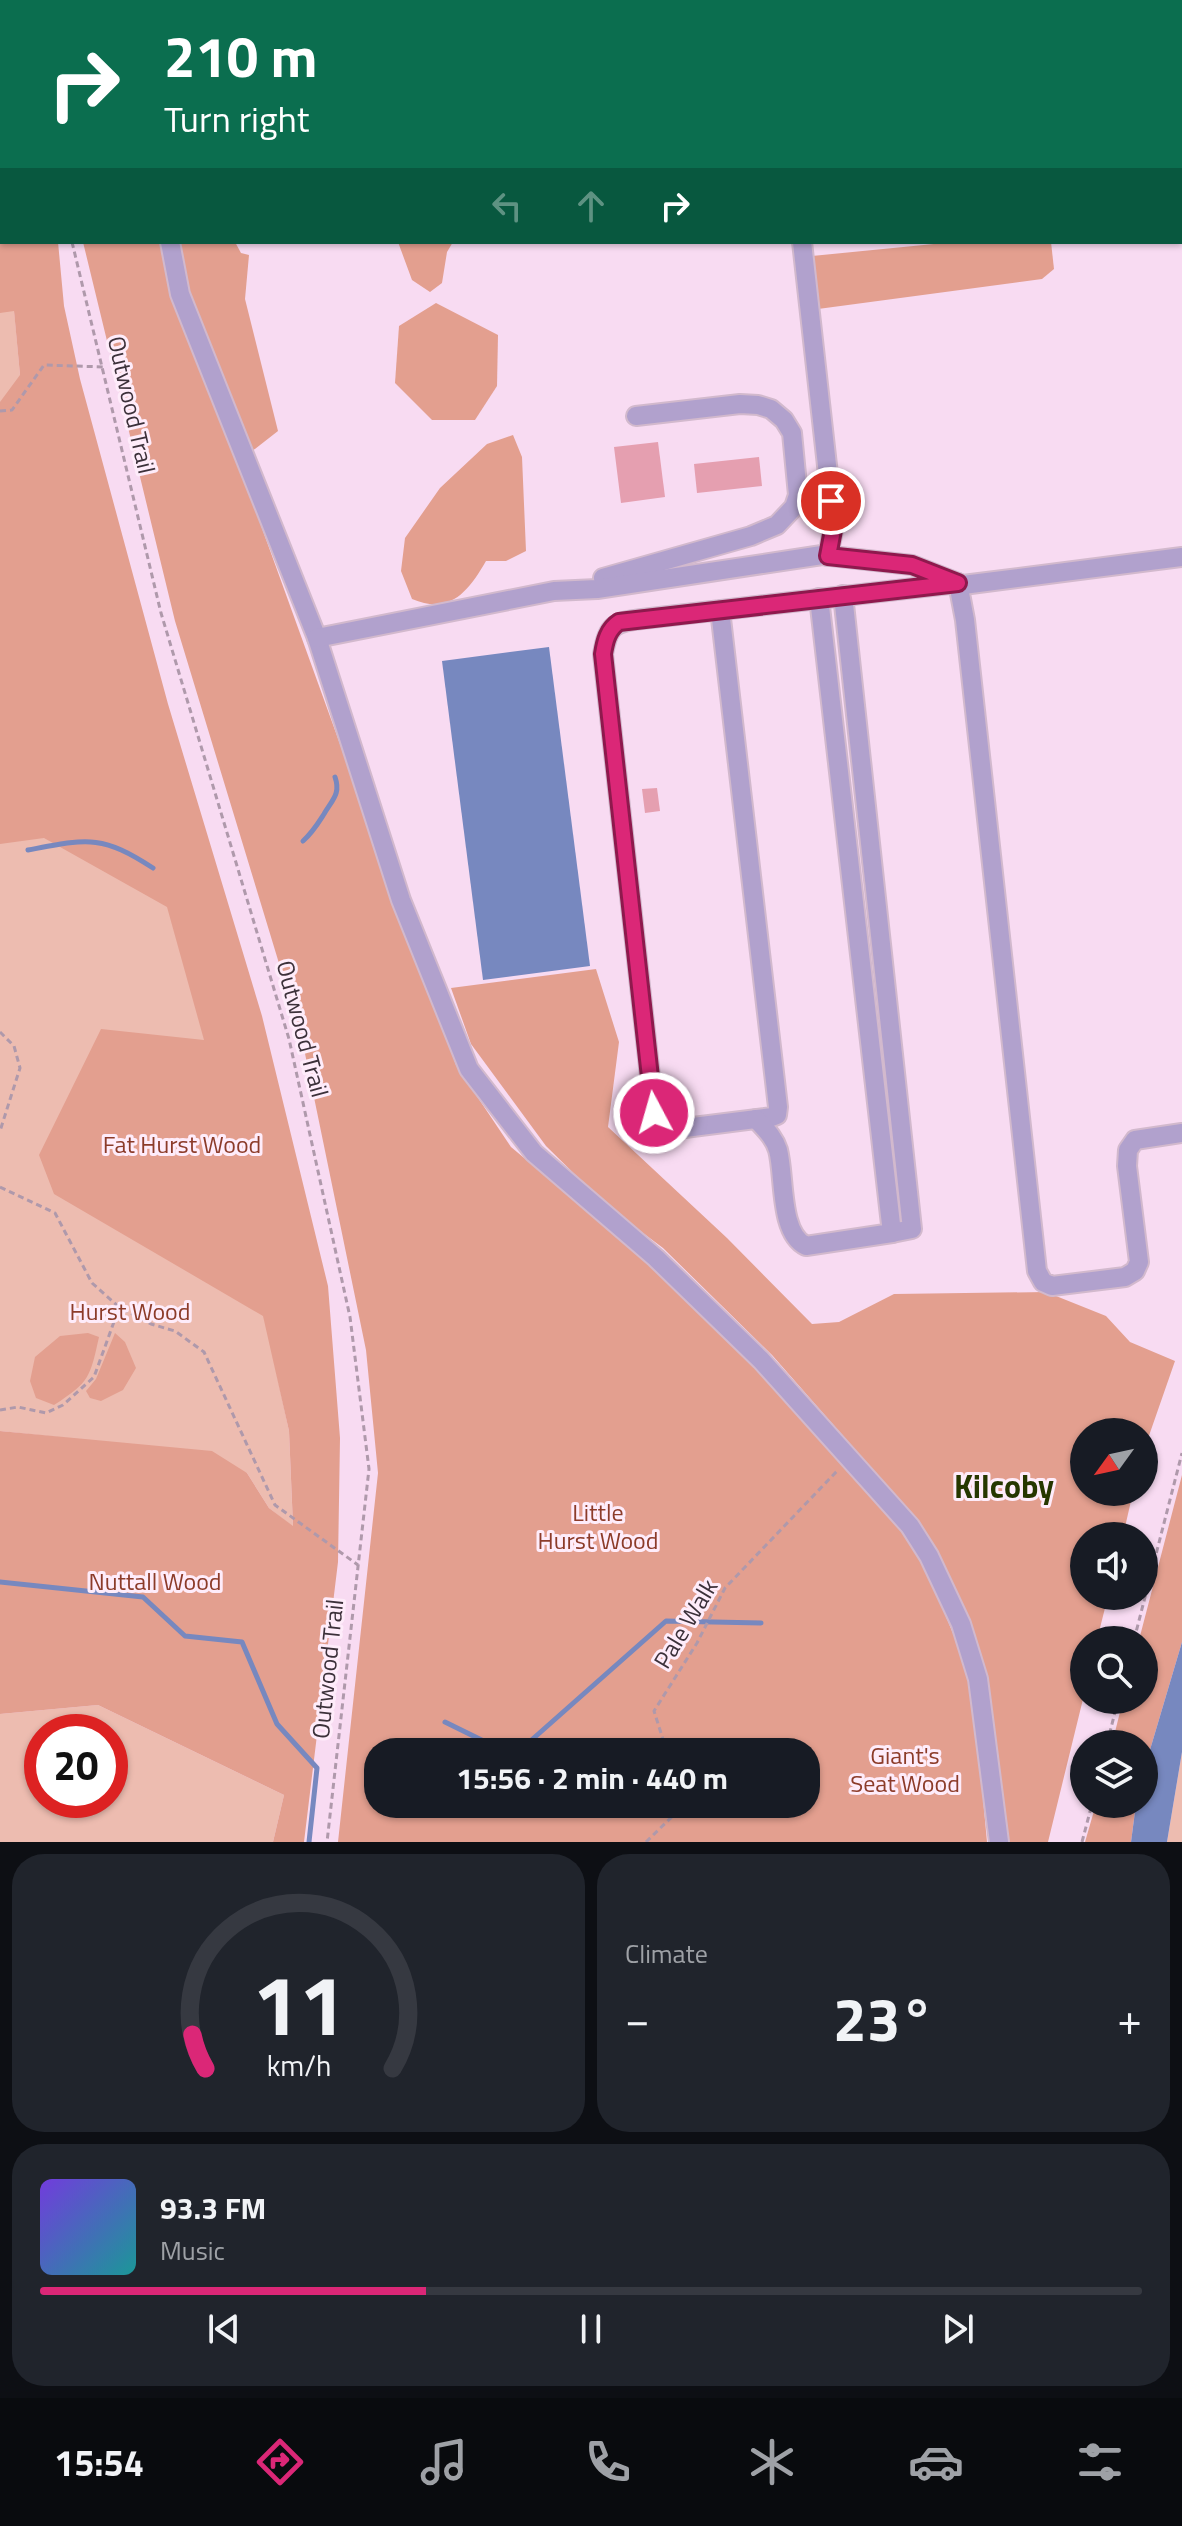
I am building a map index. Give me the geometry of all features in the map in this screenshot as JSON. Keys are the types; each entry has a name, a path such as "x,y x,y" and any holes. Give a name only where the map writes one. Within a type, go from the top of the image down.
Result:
{"lane":[{"path":"170,244 180,294 317,638 401,900 469,1069 534,1153 666,1268 761,1360 910,1526 929,1556 961,1624 978,1679 999,1842"},
{"path":"802,244 831,501 833,530 828,556"},
{"path":"317,638 554,591 751,536 777,525 794,507 798,495 792,433 784,420 771,409 740,404 636,416"},
{"path":"554,591 597,589 828,556 912,565 963,585 1174,558 1182,573"},
{"path":"720,610 778,1107 777,1115 669,1130 659,1127 655,1121 603,654 612,626 619,622 843,595 958,583"},
{"path":"958,583 965,620 1037,1271 1043,1282 1052,1286 1125,1277 1135,1271 1139,1262 1127,1166 1128,1150 1135,1140 1182,1133"},
{"path":"756,1119 772,1137 778,1152 789,1223 798,1242 806,1246 912,1229 843,595"},
{"path":"819,598 892,1233"}],"path":[{"name":"Outwood Trail","path":"73,244 161,613 289,1039 350,1317 369,1469 327,1842"},
{"path":"0,411 12,410 44,365 104,367"},
{"path":"0,1032 14,1046 20,1068 0,1131"},
{"path":"0,1187 55,1213 92,1283 119,1307 151,1324 175,1331 204,1352 275,1505 358,1565"},
{"path":"0,1410 18,1407 46,1413 63,1405 94,1377 119,1307"},
{"path":"1138,1626 1182,1453"},
{"name":"Pale Walk","path":"663,1738 654,1711 697,1643 725,1588 849,1459"},
{"path":"646,1842 671,1818"},
{"path":"1082,1842 1088,1818"}],"green space":[{"path":"0,244 58,244 64,306 80,379 168,704 262,1016 328,1286 340,1438 338,1562 304,1842 273,1842 284,1795 128,1720 128,1714 117,1714 98,1705 0,1714 0,1431 212,1451 247,1473 269,1508 293,1526 289,1431 263,1316 54,1194 39,1155 101,1029 204,1040 167,907 44,838 0,844 0,402 20,375 14,311 0,313"},
{"name":"Hurst Wood","path":"1,244 14,310 20,375 205,1041 289,1431 293,1527 269,1508 247,1473 67,1438 0,1431"},
{"name":"Little Hurst Wood","path":"83,244 165,244 237,459 456,1065 511,1147 633,1249 727,1336 904,1529 922,1559 972,1679 987,1842 338,1842 378,1473 366,1350 302,1039 175,621"},
{"path":"180,244 236,244 241,253 249,255 245,299 278,431 251,452 188,287"},
{"path":"399,244 452,244 447,252 442,283 430,292 412,280"},
{"path":"934,244 1051,244 1054,269 1042,279 818,309 812,256"},
{"path":"436,303 498,335 497,386 475,420 432,420 395,383 399,326"},
{"path":"513,435 522,457 526,551 506,561 486,561 465,591 447,602 425,603 412,599 401,571 405,538 440,488 487,444"},
{"path":"596,969 619,1042 608,1127 727,1238 812,1324 839,1322 894,1294 1046,1292 1106,1316 1130,1342 1175,1361 1155,1418 1070,1418 1070,1506 1130,1506 1126,1522 1070,1522 1070,1610 1104,1610 1100,1626 1070,1626 1070,1714 1079,1714 1075,1730 1070,1730 1070,1752 1048,1842 1007,1842 986,1679 916,1519 772,1355 663,1248 607,1206 546,1146 471,1044 451,988"},
{"path":"88,1333 99,1337 90,1370 82,1384 54,1405 36,1398 30,1381 35,1357 60,1336"},
{"path":"115,1333 125,1342 136,1368 123,1390 101,1401 90,1398 86,1391 96,1379"},
{"path":"1182,1475 1182,1642 1156,1730 1116,1730 1120,1714 1158,1714 1158,1626 1143,1626 1147,1610 1158,1610 1158,1567"},
{"path":"98,1705 117,1714 24,1714 24,1818 128,1818 128,1720 284,1795 273,1842 0,1842 0,1714"},
{"path":"1182,1752 1182,1842 1167,1842"},
{"path":"1092,1818 1134,1818 1131,1842 1085,1842"}],"water":[{"path":"549,647 590,966 483,980 442,661"},
{"path":"1182,1642 1182,1752 1167,1842 1131,1842 1134,1818 1158,1818 1156,1730"}],"building":[{"path":"658,442 665,497 621,503 614,447"},
{"path":"759,457 762,486 697,493 694,464"},
{"path":"657,788 660,811 645,813 642,789"}],"waterway":[{"path":"303,841 335,797 335,777"},
{"path":"28,850 65,843 93,842 120,849 153,868"},
{"path":"0,1582 143,1597 185,1636 242,1642 277,1724 317,1768 309,1842"},
{"path":"534,1738 666,1621 761,1623"},
{"path":"445,1722 478,1738"}],"district":[{"name":"Kilcoby","path":"1004,1487"}],"route":[{"path":"654,1113 603,654 605,643 612,626 619,622 958,583 912,565 828,556 833,530 831,501"}],"park label":[{"name":"Fat Hurst Wood","path":"182,1145"},
{"name":"Nuttall Wood","path":"155,1582"},
{"name":"Giant's Seat Wood","path":"905,1770"}]}
